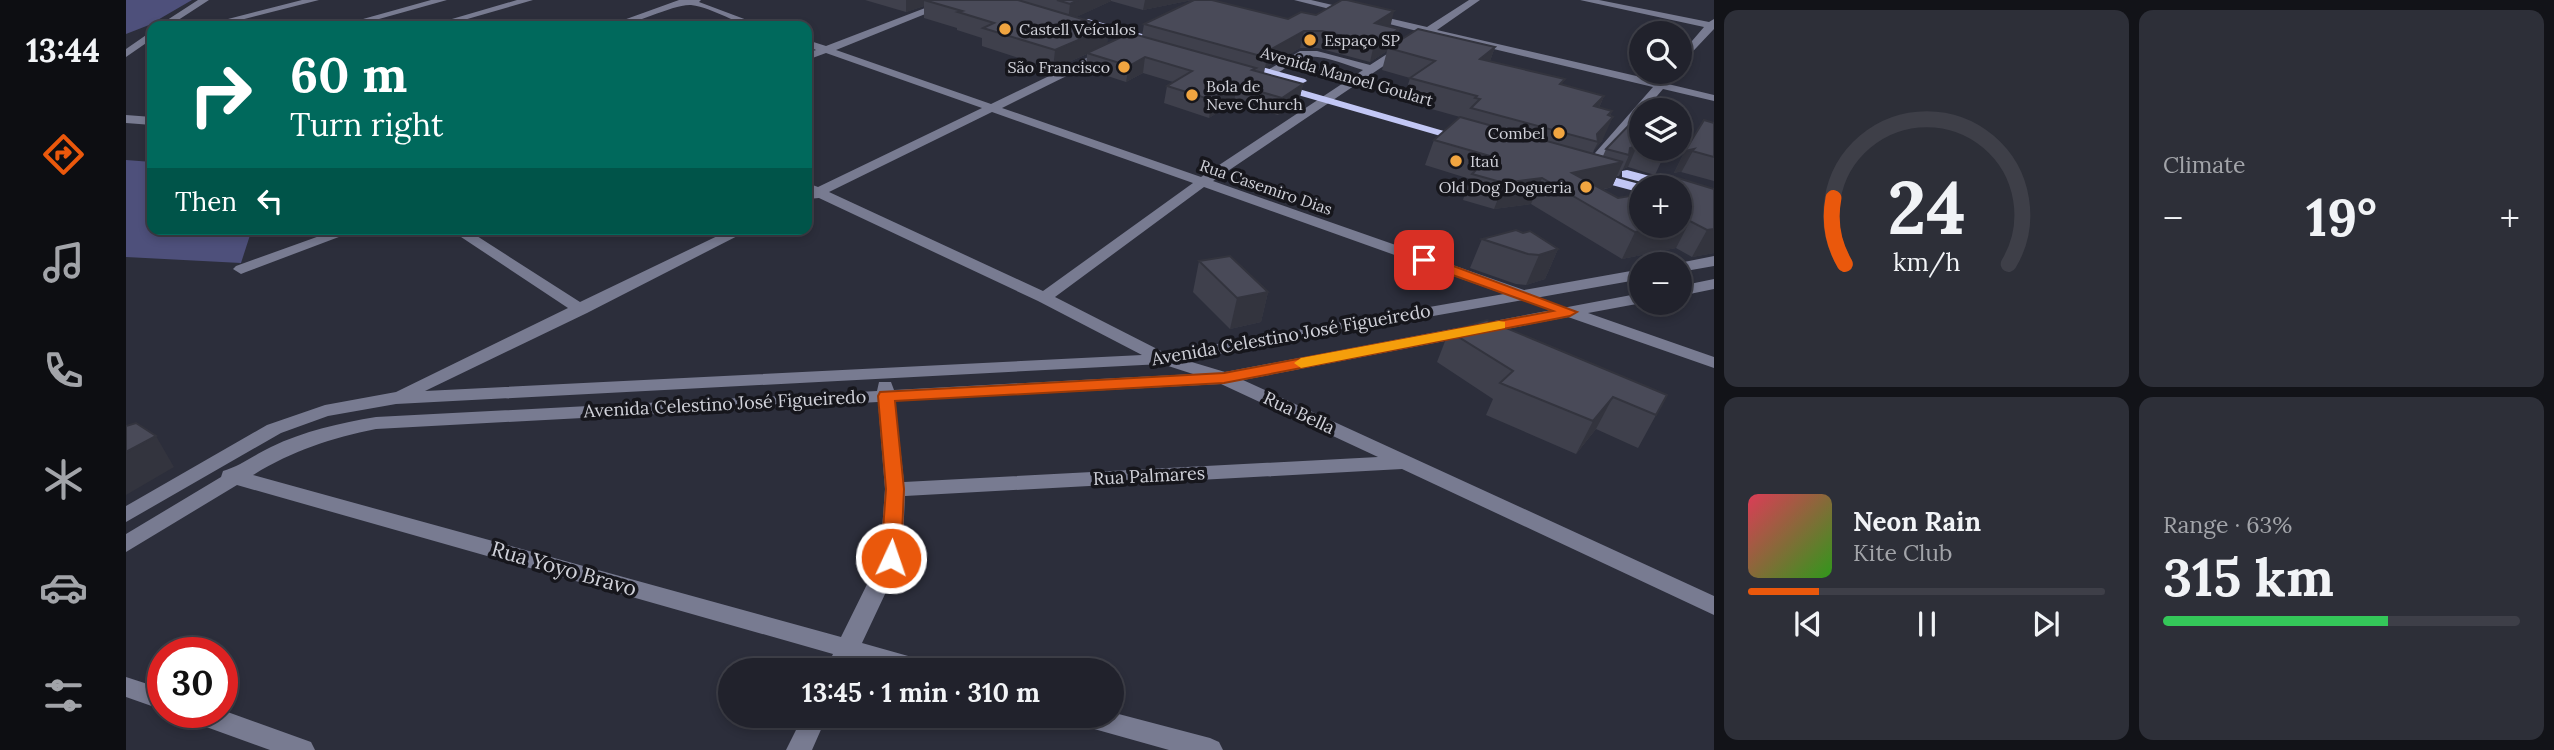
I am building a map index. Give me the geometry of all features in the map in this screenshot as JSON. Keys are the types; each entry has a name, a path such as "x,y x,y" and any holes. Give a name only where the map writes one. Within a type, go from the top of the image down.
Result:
{"main road":[{"path":"1150,50 1075,24 1163,43"},
{"name":"Avenida Manoel Goulart","path":"1236,69 1270,73 1478,137 1326,100 1236,69"},
{"path":"1586,166 1629,176"},
{"path":"1586,166 1629,184"}],"street":[{"path":"171,21 204,0"},
{"path":"227,21 314,0"},
{"path":"393,0 435,21"},
{"path":"362,21 442,0"},
{"path":"456,21 528,0"},
{"path":"812,55 955,0"},
{"path":"1299,0 1714,98"},
{"path":"1044,298 1200,184 1475,0"},
{"path":"1585,0 1713,25"},
{"path":"628,21 690,1 744,21"},
{"path":"1692,49 1713,25"},
{"path":"812,193 1156,28"},
{"path":"126,54 147,41"},
{"name":"Rua Casemiro Dias","path":"812,45 989,110 1714,363"},
{"path":"1270,73 1300,54 1317,54 1372,69"},
{"path":"1586,166 1660,85"},
{"path":"126,119 147,121"},
{"name":"Rua Bella","path":"812,193 1044,298 1163,359 1224,378 1714,606"},
{"path":"241,269 336,235"},
{"path":"465,235 581,310"},
{"path":"396,398 732,235"},
{"path":"1692,265 1714,261"},
{"name":"Avenida Celestino José Figueiredo","path":"126,515 274,429 325,411 396,398 1163,359 1629,276"},
{"path":"1692,289 1714,284"},
{"name":"Avenida Celestino José Figueiredo","path":"126,544 278,451 333,431 376,423 1224,378 1629,301"},
{"path":"843,658 891,558 895,489 884,374"},
{"name":"Rua Palmares","path":"895,489 1404,462"},
{"name":"Rua Yoyo Bravo","path":"204,468 880,658"},
{"path":"126,687 147,694"},
{"path":"1124,726 1210,750"},
{"path":"238,727 303,750"},
{"path":"799,750 809,728"}],"shaded area":[{"path":"126,0 192,0 156,21 147,21 147,26 126,34"},
{"path":"126,160 147,162 147,235 250,235 241,263 126,257"}],"building":[{"path":"924,0 1018,0 1109,27 1055,50 983,28 994,23"},
{"path":"1057,0 1078,0 1070,4"},
{"path":"1194,0 1212,0 1288,19 1301,12 1316,15 1342,0 1347,0 1394,11 1375,23 1399,29 1374,44 1322,31 1304,31 1268,51 1268,58 1144,24"},
{"path":"1418,29 1495,47 1480,59 1565,79 1560,84 1604,96 1594,106 1612,111 1608,115 1613,117 1597,134 1598,142 1471,108 1480,99 1475,98 1477,96 1410,78 1435,61 1388,48"},
{"path":"1130,33 1303,84 1282,98 1237,85 1212,100 1167,86 1192,71 1145,57 1129,66 1087,53"},
{"path":"1460,117 1623,162 1572,173 1618,198 1629,196 1629,229 1542,178 1504,183 1472,174 1490,156 1434,140"},
{"path":"1704,120 1714,123 1714,157 1692,151 1692,140"},
{"path":"1629,125 1629,155 1606,149"},
{"path":"1692,182 1714,189 1714,229 1707,230 1692,222"},
{"path":"1516,230 1523,233 1530,231 1558,249 1539,255 1528,254 1482,239"},
{"path":"1230,256 1268,292 1237,298 1199,261"},
{"path":"1487,320 1667,395 1656,415 1613,397 1593,421 1500,383 1513,371 1449,331"},
{"path":"136,423 156,436 126,452 126,426"}],"slow traffic":[{"path":"1301,363 1499,325"}],"place":[{"name":"Castell Veículos","path":"1005,29"},
{"name":"Espaço SP","path":"1310,40"},
{"name":"São Francisco","path":"1124,67"},
{"name":"Bola de Neve Church","path":"1192,95"},
{"name":"Combel","path":"1559,133"},
{"name":"Itaú","path":"1456,161"},
{"name":"Old Dog Dogueria","path":"1586,187"}],"route":[{"path":"891,558 895,489 886,396 1224,378 1570,312 1424,260"}]}
